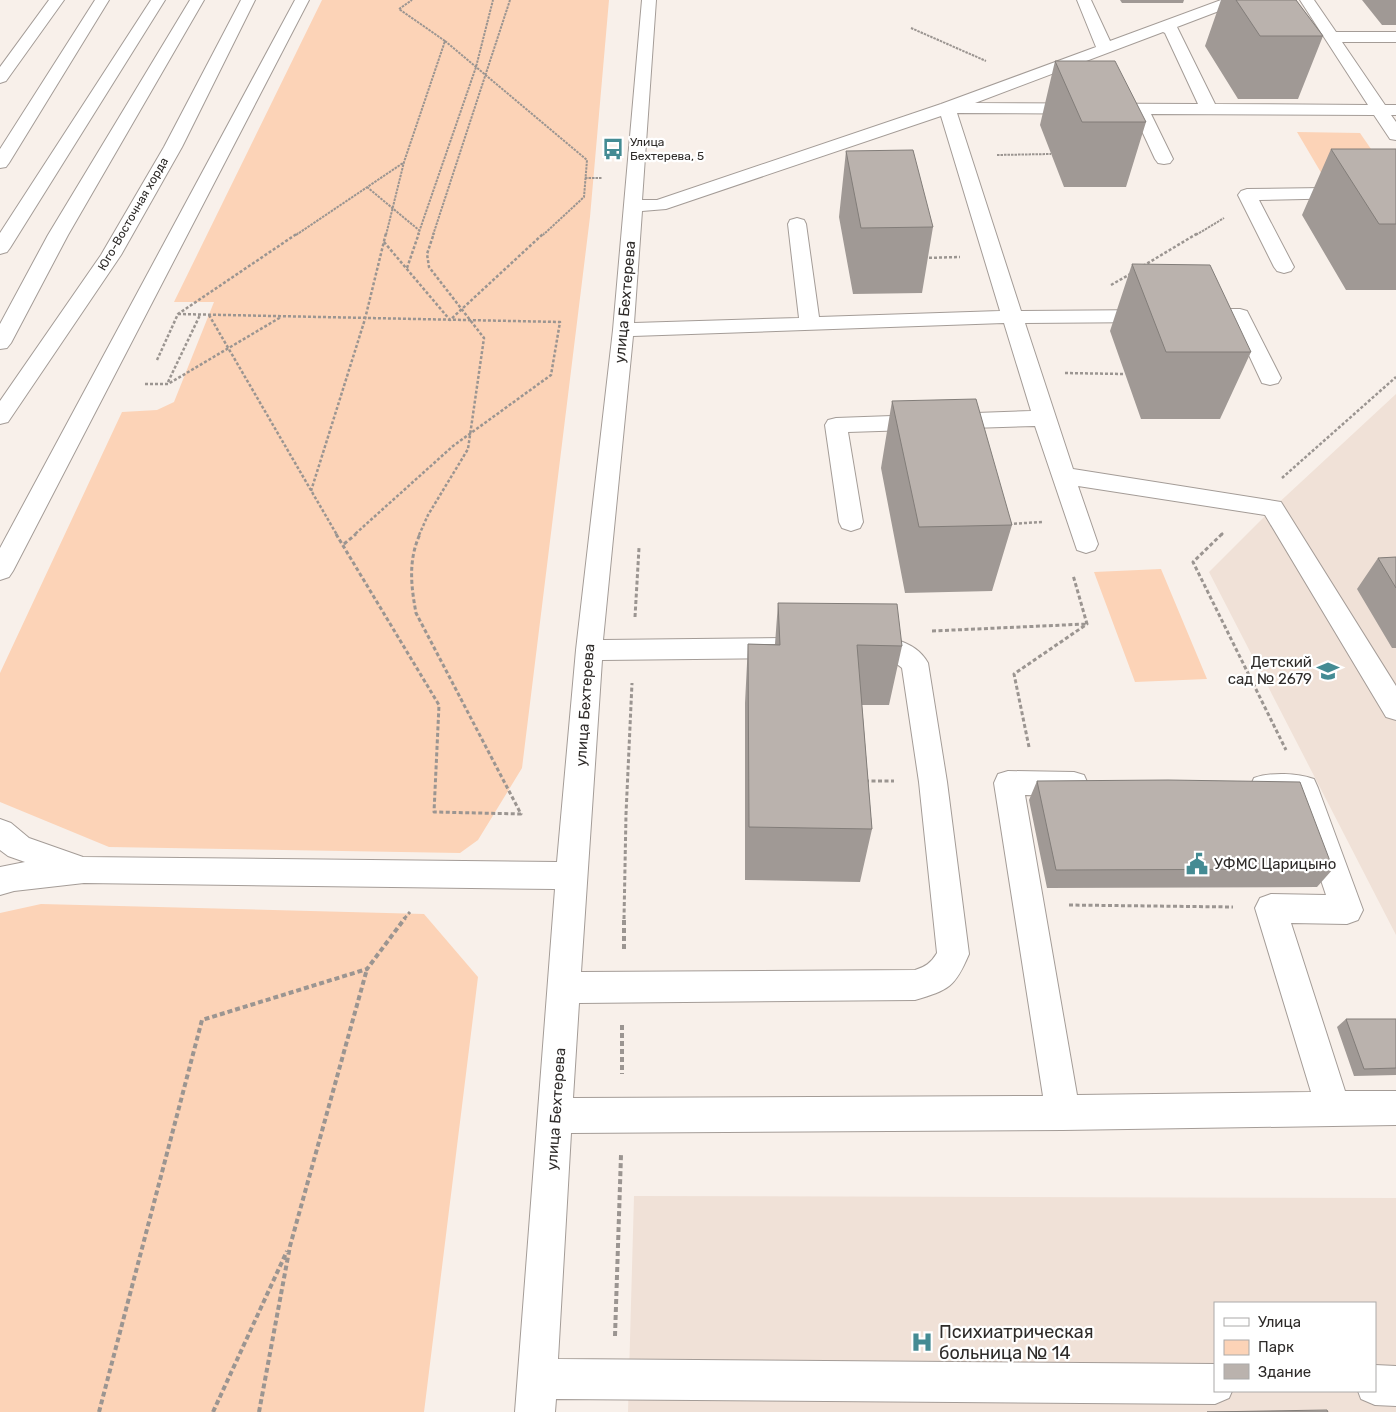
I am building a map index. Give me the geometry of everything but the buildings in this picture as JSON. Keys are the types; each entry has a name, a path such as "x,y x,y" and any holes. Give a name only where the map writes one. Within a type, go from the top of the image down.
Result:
{"street":[{"path":"0,78 57,0"},
{"path":"0,163 102,0"},
{"path":"0,248 158,0"},
{"path":"0,343 58,235 197,0"},
{"name":"Юго-Восточная хорда","path":"0,417 111,255 173,146 248,0"},
{"path":"0,571 302,0"},
{"name":"улица Бехтерева","path":"536,1395 571,876 589,650 623,330 649,0"},
{"path":"1084,0 1105,48"},
{"path":"634,206 659,205 947,108 1028,79 1105,48 1164,28 1210,4 1235,0"},
{"path":"1307,0 1332,37 1388,110 1396,135"},
{"path":"1164,28 1171,30 1209,109"},
{"path":"1332,37 1396,37"},
{"path":"947,108 1388,110"},
{"path":"947,108 995,256 1044,418 1086,544"},
{"path":"1140,109 1164,158"},
{"path":"1284,267 1247,195 1396,192"},
{"path":"797,224 810,324"},
{"path":"623,330 1012,317 1240,315 1270,378"},
{"path":"851,522 836,425 1044,418"},
{"path":"1064,476 1273,508 1396,709"},
{"path":"564,988 915,985 936,979 947,969 953,954 933,782 914,663 902,651 885,647 589,650"},
{"path":"1063,1113 1008,783 1096,784"},
{"path":"1235,786 1304,788 1347,910 1271,908 1333,1109"},
{"path":"0,832 19,847 84,870"},
{"path":"0,881 14,877 84,870 571,876"},
{"path":"555,1116 1063,1113 1396,1108"},
{"path":"536,1395 613,1380 1214,1384"},
{"path":"1376,1386 1396,1386"}],"path":[{"path":"412,0 399,9 445,41 586,160 584,197 450,320"},
{"path":"407,269 476,67 494,0"},
{"path":"209,315 311,492 344,544 439,705 434,812 522,814 416,613 410,578 415,544 428,516 468,449 484,338 429,267 427,254 510,0"},
{"path":"911,28 1028,79"},
{"path":"311,492 364,319 404,162 445,41"},
{"path":"962,156 1051,154"},
{"path":"156,360 178,314 404,162"},
{"path":"367,187 420,231"},
{"path":"1141,267 1251,203"},
{"path":"384,242 450,320"},
{"path":"922,258 995,256"},
{"path":"1057,316 1133,272"},
{"path":"178,314 560,322 551,375 471,432 344,544"},
{"path":"168,384 200,315"},
{"path":"145,384 168,384 281,317"},
{"path":"1030,373 1125,374"},
{"path":"1003,524 1079,522"},
{"path":"613,1380 622,1115 622,988 626,814 639,543"},
{"path":"1072,569 1087,624"},
{"path":"931,631 1087,624"},
{"path":"1037,783 1014,674 1087,624"},
{"path":"259,1412 290,1246 367,969 416,904"},
{"path":"1028,904 1271,908"},
{"path":"99,1412 202,1020 367,969"},
{"path":"213,1412 290,1246"}],"shaded area":[{"name":"Детский сад № 2679","path":"1396,394 1396,935 1209,572 1273,508"},
{"name":"Психиатрическая больница № 14","path":"634,1196 1396,1198 1396,1412 628,1412"}],"green space":[{"path":"322,0 609,0 590,217 522,768 478,840 460,853 109,847 0,802 0,673 122,412 157,410 174,402 214,302 174,302"},
{"path":"1297,132 1360,133 1393,181 1326,181"},
{"path":"1161,569 1207,679 1135,682 1094,572"},
{"path":"41,904 424,914 478,977 424,1412 0,1412 0,913"}],"place":[{"name":"Улица Бехтерева, 5","path":"613,149"},
{"name":"Детский сад № 2679","path":"1328,671"},
{"name":"УФМС Царицыно","path":"1197,864"},
{"name":"Психиатрическая больница № 14","path":"922,1342"}]}
